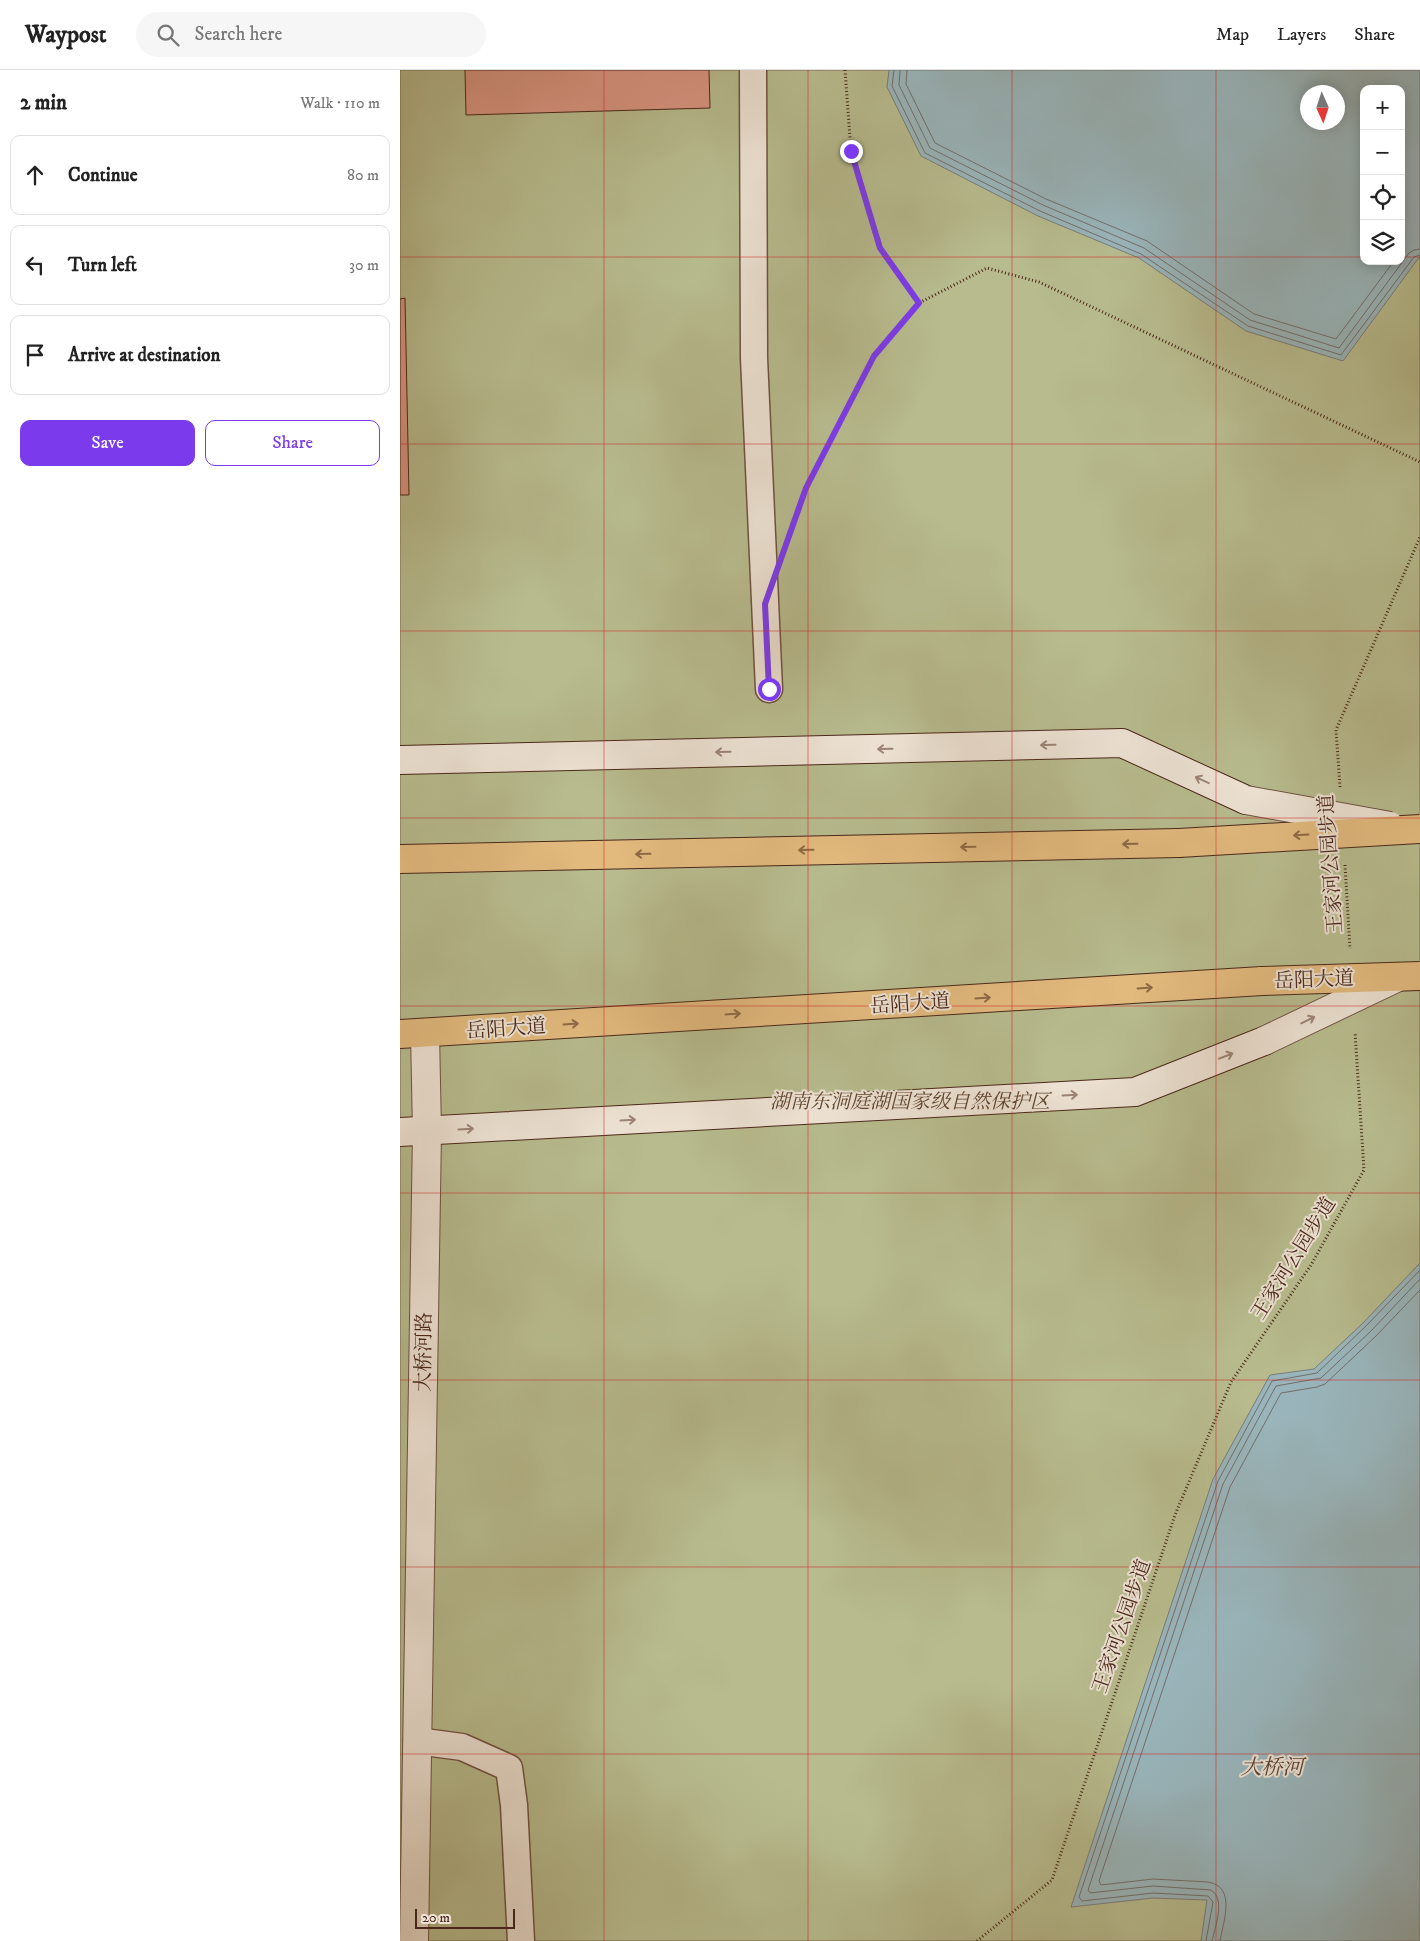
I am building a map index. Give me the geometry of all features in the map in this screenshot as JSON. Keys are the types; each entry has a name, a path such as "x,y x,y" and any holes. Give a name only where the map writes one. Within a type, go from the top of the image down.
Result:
{"main road":[{"path":"400,760 1122,743 1246,800 1414,829"},
{"path":"400,859 1179,843 1414,829"},
{"path":"400,1132 1135,1092 1264,1041 1409,976"},
{"name":"岳阳大道","path":"412,1033 1262,981 1409,976"},
{"name":"大桥河路","path":"412,1033 427,1132 414,1941"}],"street":[{"path":"753,70 754,358 769,689"},
{"path":"417,1741 462,1747 509,1768 514,1805 521,1941"}],"path":[{"path":"845,70 851,151 880,248 919,303"},
{"path":"794,524 806,488 874,356 919,303 987,268 1039,282 1420,462"},
{"name":"王家河公园步道","path":"1340,789 1336,730 1420,537"},
{"name":"王家河公园步道","path":"1344,858 1350,955"},
{"name":"王家河公园步道","path":"977,1941 1052,1880 1175,1515 1231,1382 1311,1265 1364,1170 1355,1024"}],"green space":[{"name":"湖南东洞庭湖国家级自然保护区","path":"400,70 1420,70 1420,1941 400,1941"}],"water":[{"path":"889,70 1420,70 1420,256 1343,361 1246,331 1139,258 1038,216 921,156 887,87"},
{"name":"大桥河","path":"1420,1263 1420,1941 1201,1941 1207,1900 1153,1898 1071,1907 1213,1479 1270,1375 1314,1369 1363,1323"}],"building":[{"path":"465,70 709,70 710,108 466,115"},
{"path":"405,298 409,495 400,495 400,299"}],"route":[{"path":"769,689 765,604 806,488 874,356 919,303 880,248 851,151"}]}
